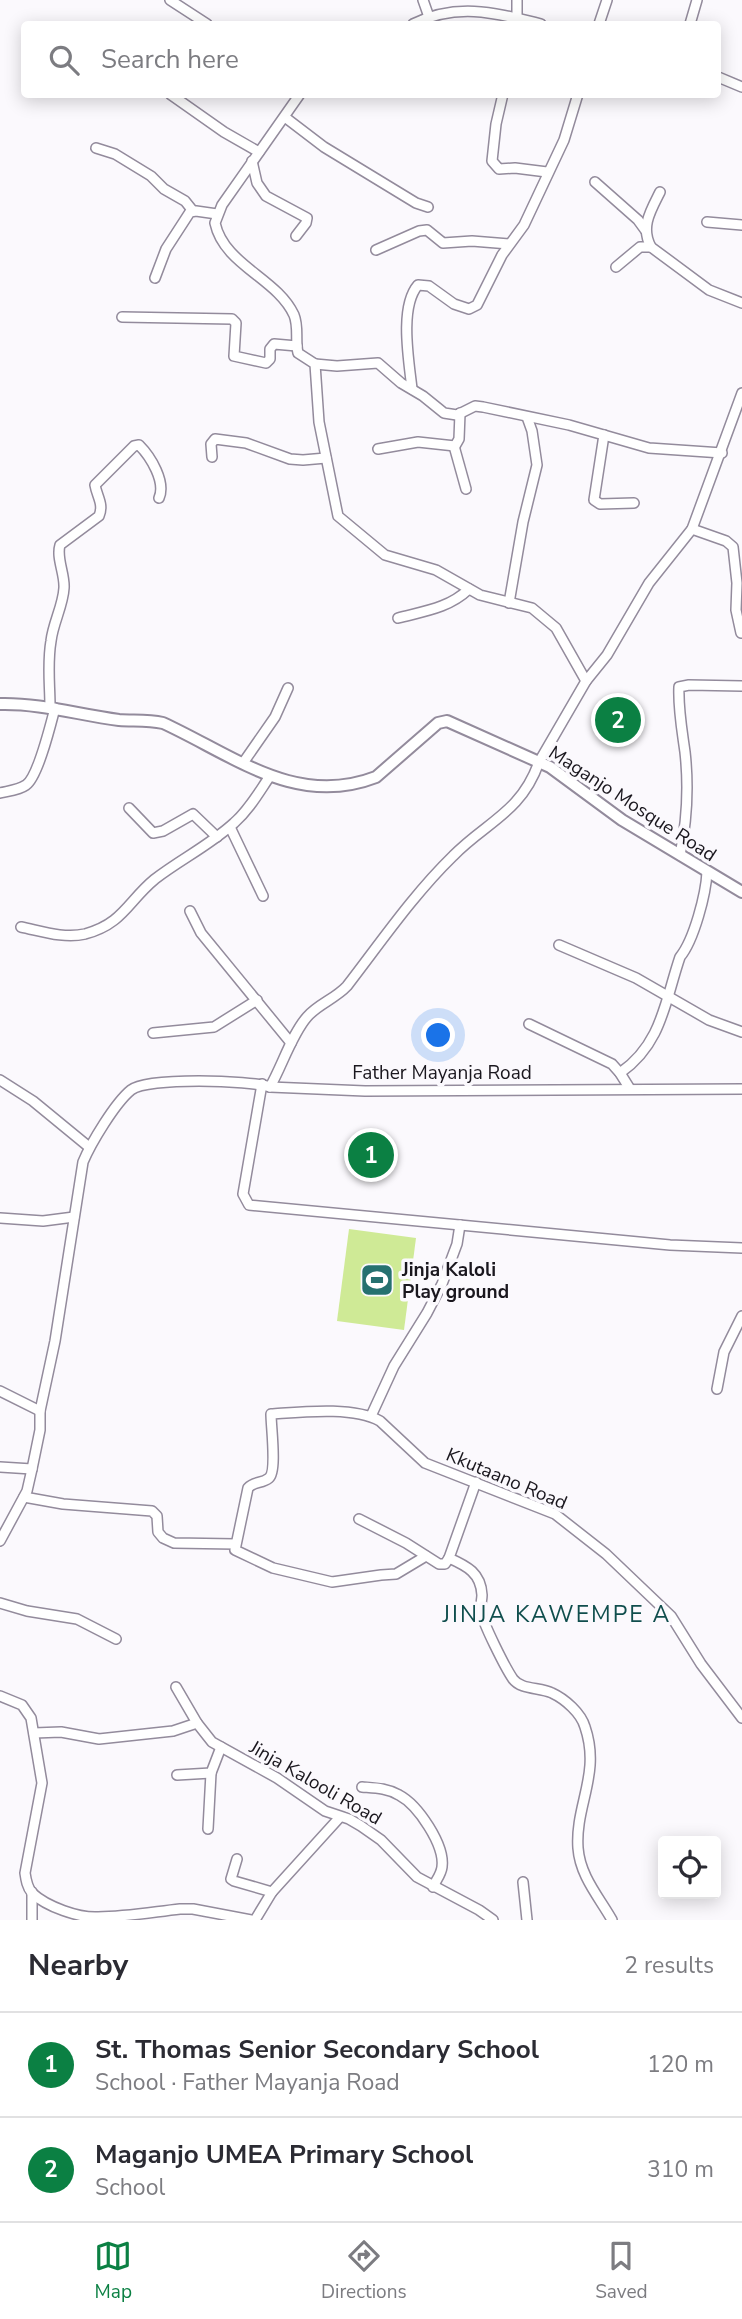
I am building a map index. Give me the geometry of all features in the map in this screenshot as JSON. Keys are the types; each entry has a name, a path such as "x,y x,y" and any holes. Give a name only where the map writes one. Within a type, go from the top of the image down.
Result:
{"street":[{"path":"170,0 202,21"},
{"path":"423,0 429,16"},
{"path":"419,21 446,12 467,10 511,19 517,0"},
{"path":"599,21 607,0"},
{"path":"691,21 697,0"},
{"path":"721,77 742,87"},
{"path":"176,98 224,132 259,152"},
{"path":"298,98 217,214 216,229 227,247 289,307 295,317 296,350 300,356 315,364 337,366 378,363 444,414 460,414 475,407 483,407 569,425 657,449 722,453"},
{"path":"502,98 496,124 492,162 494,166 547,172"},
{"path":"412,389 407,330 412,292 418,285 429,286 454,304 469,309 477,304 509,244 524,225 564,140 577,98"},
{"path":"286,118 336,155 428,208"},
{"path":"96,148 115,154 151,176 164,189 185,201 193,211 217,214"},
{"path":"252,161 257,183 266,196 306,216 306,223 296,236"},
{"path":"595,182 646,230"},
{"path":"650,247 646,230 647,218 660,192"},
{"path":"155,278 166,250 193,211"},
{"path":"707,222 742,225"},
{"path":"376,250 427,230 443,243 472,241 509,244"},
{"path":"616,267 640,247 650,247 709,290 742,303"},
{"path":"121,317 232,319 236,323 234,356 256,361 268,362 270,349 274,344 296,346"},
{"path":"315,364 319,422 335,510 344,521 385,555 436,570 480,595 525,605 543,615 556,628 586,681"},
{"path":"742,393 692,529 649,583 607,655 586,681 534,775 513,806 451,857 340,995 308,1015 266,1086 249,1153 243,1194 248,1205 264,1208 670,1245 742,1248"},
{"path":"454,446 459,439 460,414"},
{"path":"509,603 523,522 537,465 532,431 527,418"},
{"path":"604,435 594,500 600,504 634,503"},
{"path":"212,457 211,444 215,439 246,443 290,459 326,458"},
{"path":"378,449 418,442 454,446"},
{"path":"0,793 22,788 30,782 46,742 52,708 48,676 51,639 64,587 64,574 58,551 60,545 99,516 102,509 95,485 134,446 139,445 142,448 156,470 162,488 159,498"},
{"path":"454,446 466,489"},
{"path":"692,529 726,541 733,547 737,583 736,610 741,633"},
{"path":"398,618 442,607 456,601 469,589"},
{"path":"680,855 687,810 679,687 742,686"},
{"path":"243,763 275,717 288,688"},
{"name":"Maganjo Mosque Road","path":"0,704 163,723 271,776 310,787 363,782 376,776 438,723 457,724 550,767 589,797 742,892"},
{"path":"21,927 76,936 101,928 121,916 154,880 230,827 253,802 271,776"},
{"path":"128,808 153,833 163,831 193,814 217,837"},
{"path":"230,827 263,896"},
{"path":"620,1073 636,1061 649,1045 659,1025 680,957 692,936 707,872"},
{"path":"190,911 201,933 291,1043"},
{"path":"559,945 636,978 709,1020 742,1032"},
{"path":"153,1033 214,1027 257,1000"},
{"path":"528,1024 612,1065 630,1089"},
{"path":"0,1080 33,1101 89,1147 83,1162 32,1469 24,1497 0,1541"},
{"name":"Father Mayanja Road","path":"89,1147 125,1097 138,1086 219,1081 266,1086 391,1091 742,1089"},
{"path":"0,1219 43,1221 74,1217"},
{"path":"426,1556 396,1574 380,1574 332,1583 260,1563 237,1552 234,1544 248,1488 270,1478 273,1471 271,1414 327,1412 371,1416 394,1366 442,1284 457,1244 460,1226"},
{"path":"717,1389 724,1352 742,1316"},
{"path":"0,1391 40,1411"},
{"name":"Kkutaano Road","path":"371,1416 380,1421 425,1463 555,1514 574,1528 620,1566 671,1616 701,1664 742,1718"},
{"path":"0,1467 32,1469"},
{"path":"359,1519 445,1564 477,1482"},
{"path":"24,1497 63,1504 152,1511 157,1516 158,1532 168,1541 234,1544"},
{"path":"449,1558 467,1566 477,1578 481,1587 483,1617 513,1679 525,1686 553,1693 573,1708 585,1727 592,1764 579,1830 578,1849 587,1880 612,1920"},
{"path":"0,1603 27,1611 77,1619 116,1639"},
{"name":"Jinja Kalooli Road","path":"176,1687 197,1723 212,1742 277,1778 325,1811 349,1819 371,1832 417,1877 493,1920"},
{"path":"0,1696 22,1705 31,1717 42,1783 25,1873 27,1884 32,1892 49,1903 71,1912 96,1917 193,1909 253,1920 272,1892 340,1817"},
{"path":"34,1733 61,1731 99,1739 173,1731 197,1723"},
{"path":"208,1829 211,1773 221,1747"},
{"path":"177,1774 211,1773"},
{"path":"362,1787 379,1788 400,1795 429,1827 439,1844 442,1856 442,1868 433,1887"},
{"path":"237,1859 231,1879 272,1892"},
{"path":"523,1881 527,1920"},
{"path":"32,1892 32,1920"}],"green space":[{"name":"Jinja Kaloli Play ground","path":"349,1229 416,1238 404,1330 337,1321"}],"place":[{"name":"Maganjo UMEA Primary School","path":"618,720"},
{"name":"St. Thomas Senior Secondary School","path":"371,1155"},
{"name":"Jinja Kaloli Play ground","path":"377,1280"}],"district":[{"name":"JINJA KAWEMPE A","path":"557,1614"}]}
